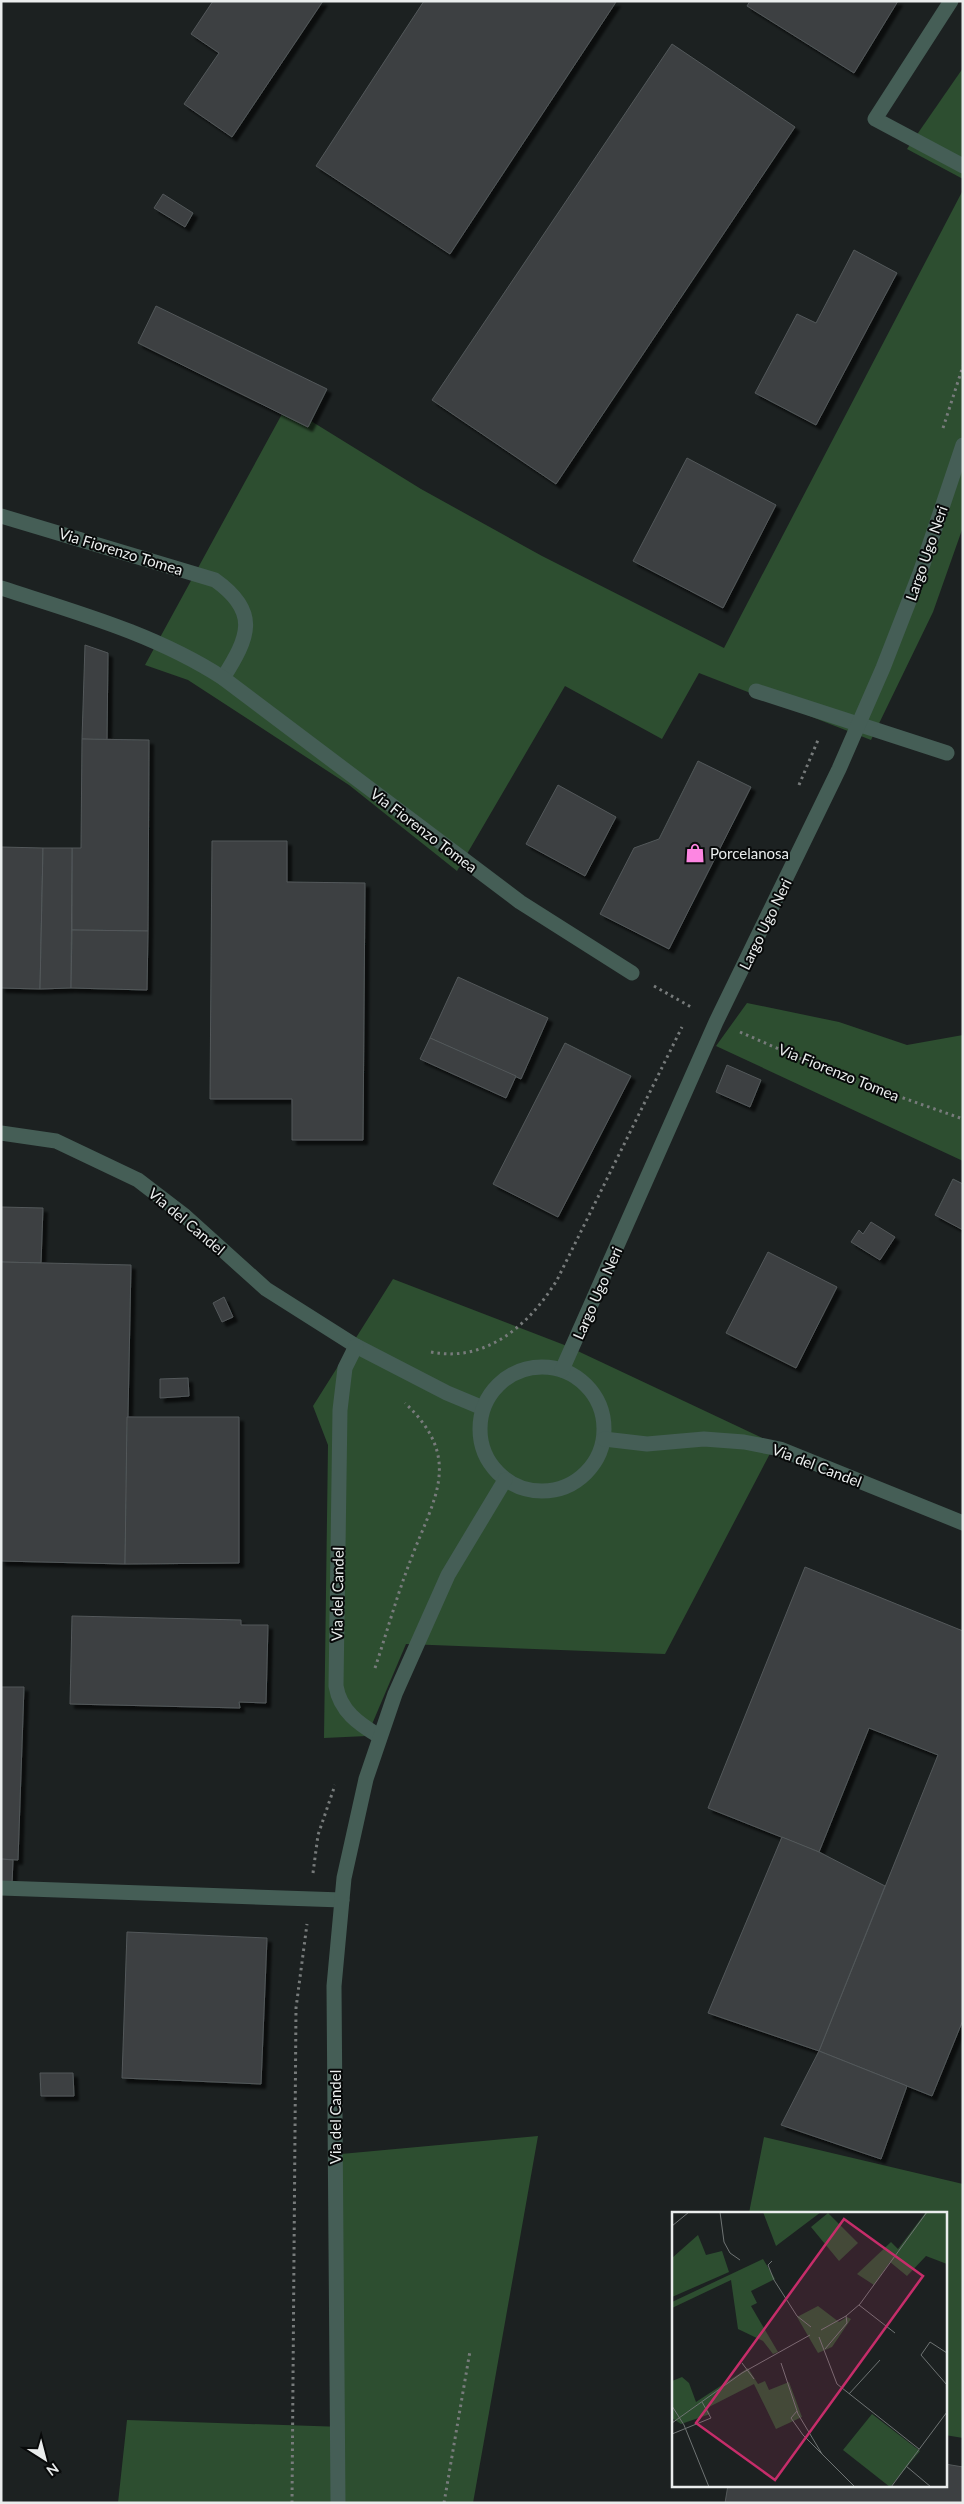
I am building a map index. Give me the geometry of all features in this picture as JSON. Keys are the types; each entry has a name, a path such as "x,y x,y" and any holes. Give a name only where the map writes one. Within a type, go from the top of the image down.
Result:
{"street":[{"path":"951,1 875,119 963,166"},
{"name":"Largo Ugo Neri","path":"562,1370 716,1022 796,860 884,668 920,573 963,445"},
{"name":"Via Fiorenzo Tomea","path":"1,516 215,580 232,592 242,607 246,624 240,652 223,678"},
{"name":"Via Fiorenzo Tomea","path":"1,588 131,630 196,660 223,678 520,902 632,973"},
{"path":"756,691 947,753"},
{"name":"Via del Candel","path":"1,1133 56,1141 138,1180 185,1216 266,1289 356,1346 447,1393 483,1408"},
{"name":"Via del Candel","path":"356,1346 345,1368 340,1410 336,1686 338,1699 350,1715 379,1736"},
{"path":"543,1366 562,1370 578,1378 591,1390 599,1405 604,1421 604,1439 599,1456 588,1471 575,1483 558,1490 539,1492 522,1489 506,1480 487,1460 479,1435 483,1408 492,1391 506,1378 524,1369 543,1366"},
{"name":"Via del Candel","path":"604,1439 647,1444 704,1439 744,1442 780,1449 963,1523"},
{"name":"Via del Candel","path":"338,2503 334,1986 342,1900 355,1824 379,1736 448,1575 506,1480"},
{"path":"1,1888 342,1900"}],"path":[{"path":"941,432 963,366"},
{"path":"798,788 828,715"},
{"path":"632,973 692,1007"},
{"path":"687,1016 696,998"},
{"name":"Via Fiorenzo Tomea","path":"716,1022 838,1075 963,1119"},
{"path":"425,1351 461,1355 479,1350 516,1329 543,1302 557,1280 683,1025"},
{"path":"444,2503 470,2351"}],"green space":[{"path":"963,68 963,179 907,149"},
{"path":"963,190 963,527 933,612 871,740 699,673 662,739 565,686 457,871 349,785 188,680 145,665 282,414 308,427 311,421 421,489 542,556 724,648"},
{"path":"747,1003 839,1022 907,1045 963,1035 963,1161 716,1046"},
{"path":"393,1279 567,1346 775,1444 665,1654 406,1644 367,1736 324,1738 328,1445 313,1406"},
{"path":"538,2136 473,2503 118,2503 127,2420 344,2427 341,2154"},
{"path":"764,2137 963,2184 963,2438 946,2435 946,2212 749,2212"}],"building":[{"path":"213,1 323,1 232,137 184,104 219,53 191,34"},
{"path":"424,1 616,2 450,254 316,166"},
{"path":"750,1 898,1 854,73 747,6"},
{"path":"672,44 795,127 556,484 432,400"},
{"path":"163,194 193,213 185,227 154,208"},
{"path":"854,250 897,273 816,425 755,393 797,314 816,323"},
{"path":"156,306 327,389 308,427 138,343"},
{"path":"687,458 776,505 723,608 633,561"},
{"path":"85,645 108,653 107,740 82,739"},
{"path":"82,739 149,740 148,931 72,930 72,848 81,848"},
{"path":"698,761 751,787 669,949 600,914 634,848 659,839"},
{"path":"558,785 616,817 585,876 526,844"},
{"path":"212,841 287,841 287,882 365,883 363,1140 292,1140 292,1099 210,1099"},
{"path":"1,847 43,848 40,989 1,988"},
{"path":"43,848 72,848 71,988 40,989"},
{"path":"72,930 148,931 147,990 71,988"},
{"path":"458,977 548,1018 521,1079 430,1038"},
{"path":"430,1038 516,1076 506,1098 420,1059"},
{"path":"565,1043 631,1076 558,1217 493,1184"},
{"path":"727,1065 761,1080 750,1107 716,1092"},
{"path":"953,1179 963,1184 963,1230 935,1215"},
{"path":"1,1207 43,1208 41,1263 1,1262"},
{"path":"871,1222 895,1237 880,1260 851,1242 859,1230 863,1234"},
{"path":"768,1252 837,1287 796,1368 726,1333"},
{"path":"1,1262 131,1265 125,1564 1,1561"},
{"path":"224,1297 233,1317 222,1322 213,1303"},
{"path":"188,1378 189,1396 160,1398 160,1379"},
{"path":"127,1417 239,1417 239,1563 125,1564"},
{"path":"805,1567 963,1631 963,2020 932,2096 819,2051 938,1755 869,1728 819,1852 708,1808"},
{"path":"72,1616 241,1620 241,1625 268,1625 266,1703 239,1702 240,1708 70,1704"},
{"path":"1,1687 24,1687 18,1860 1,1859"},
{"path":"782,1837 819,1852 885,1886 819,2051 708,2013"},
{"path":"1,1859 13,1860 12,1884 1,1884"},
{"path":"127,1932 267,1938 261,2084 122,2078"},
{"path":"819,2051 907,2086 881,2159 781,2125"},
{"path":"40,2073 73,2073 74,2096 41,2096"},
{"path":"946,2464 963,2467 963,2503 725,2503 728,2486 946,2486"}],"place":[{"name":"Porcelanosa","path":"695,853"}]}
